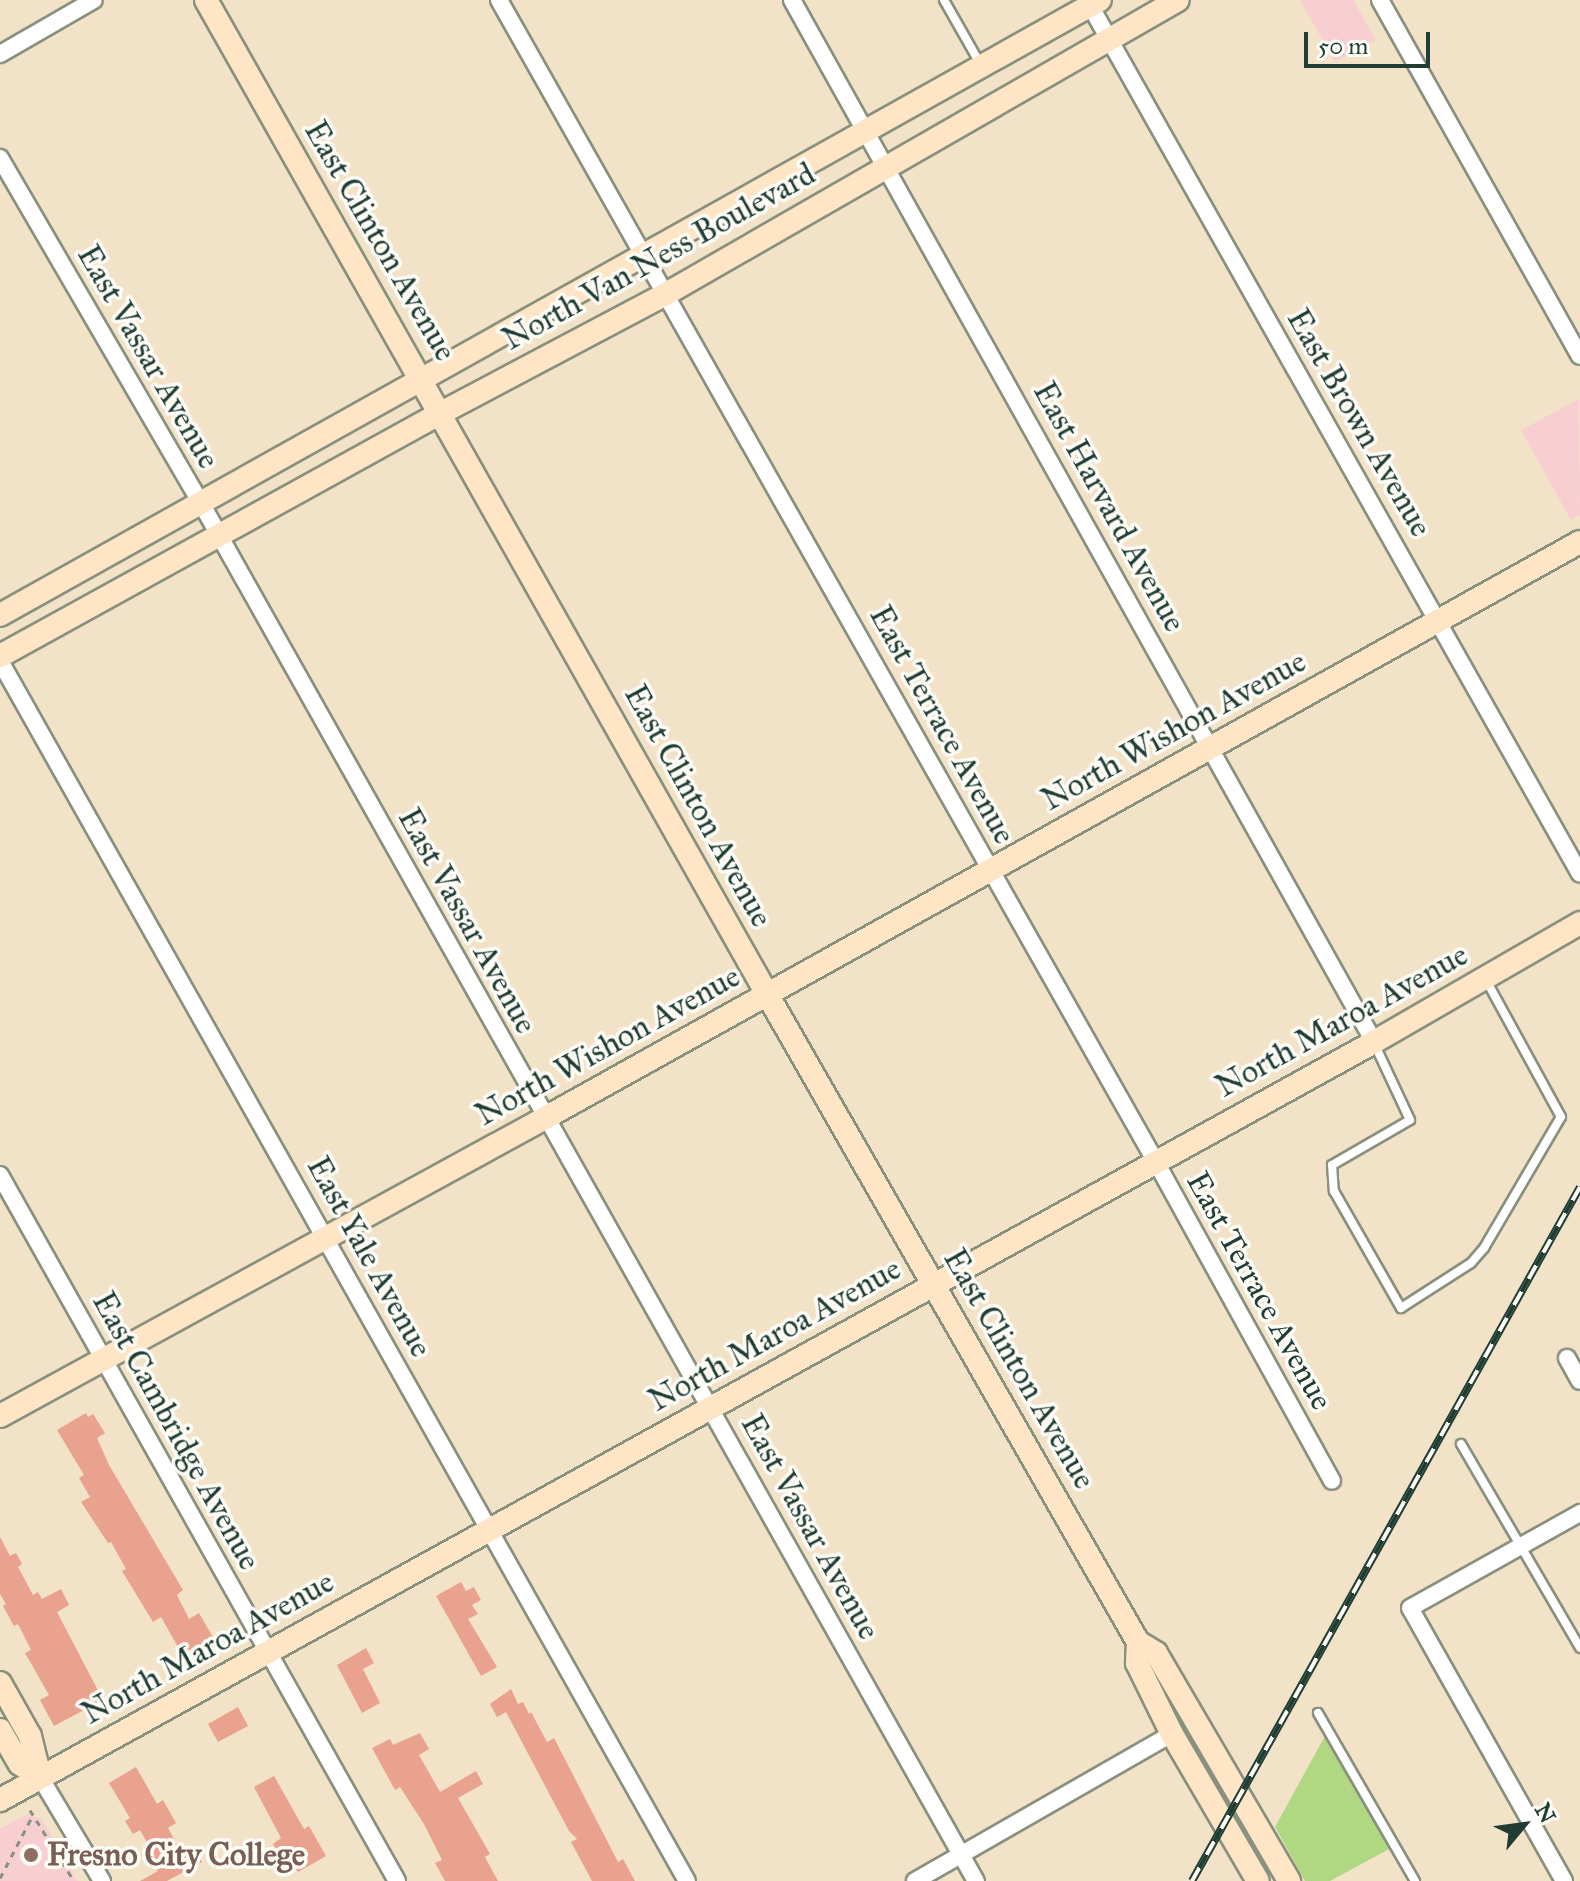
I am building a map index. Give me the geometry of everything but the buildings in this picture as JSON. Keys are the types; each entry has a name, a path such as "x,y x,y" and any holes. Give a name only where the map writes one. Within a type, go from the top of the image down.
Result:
{"main road":[{"name":"East Clinton Avenue","path":"206,0 767,994 1138,1642 1156,1653 1289,1881"},
{"name":"North Van Ness Boulevard","path":"0,659 441,413 666,294 1178,0"},
{"name":"North Van Ness Boulevard","path":"0,615 643,254 982,68 1092,2"},
{"name":"North Wishon Avenue","path":"0,1416 545,1118 1580,542"},
{"name":"North Maroa Avenue","path":"0,1800 1374,1042 1580,923"},
{"name":"East Clinton Avenue","path":"1138,1642 1137,1663 1172,1734 1258,1881"},
{"path":"0,1683 30,1736 40,1777"},
{"path":"0,1730 20,1764 40,1777"},
{"path":"1172,1734 1189,1738 1210,1770 1241,1796"}],"street":[{"path":"0,54 94,0"},
{"name":"East Terrace Avenue","path":"499,0 1156,1162 1332,1481"},
{"name":"East Harvard Avenue","path":"792,0 1374,1042"},
{"path":"1380,0 1580,356"},
{"name":"East Brown Avenue","path":"1092,2 1109,39 1580,874"},
{"name":"East Vassar Avenue","path":"0,158 201,503 976,1881"},
{"name":"East Yale Avenue","path":"0,659 687,1881"},
{"name":"East Cambridge Avenue","path":"0,1175 397,1881"},
{"path":"1567,1358 1580,1381"},
{"path":"1564,1881 1410,1608 1580,1513"},
{"path":"915,1881 1172,1734"},
{"path":"40,1777 102,1881"}],"lane":[{"path":"944,0 982,68"},
{"path":"1374,1042 1410,1120 1332,1165 1334,1191 1401,1308 1471,1263 1484,1248 1561,1117 1485,978"},
{"path":"1461,1444 1580,1648"},
{"path":"1318,1713 1415,1881"}],"path":[{"path":"30,1810 74,1881"},
{"path":"0,1878 33,1815"}],"shaded area":[{"path":"1300,0 1353,0 1376,40 1335,62"},
{"path":"1579,399 1580,515 1571,520 1521,430"},
{"name":"Fresno City College","path":"28,1814 42,1819 77,1881 0,1881 0,1829"}],"green space":[{"path":"1325,1736 1389,1849 1330,1881 1305,1881 1275,1827"}],"railway":[{"path":"1192,1881 1580,1187"}],"place":[{"name":"Fresno City College","path":"31,1855"}]}
